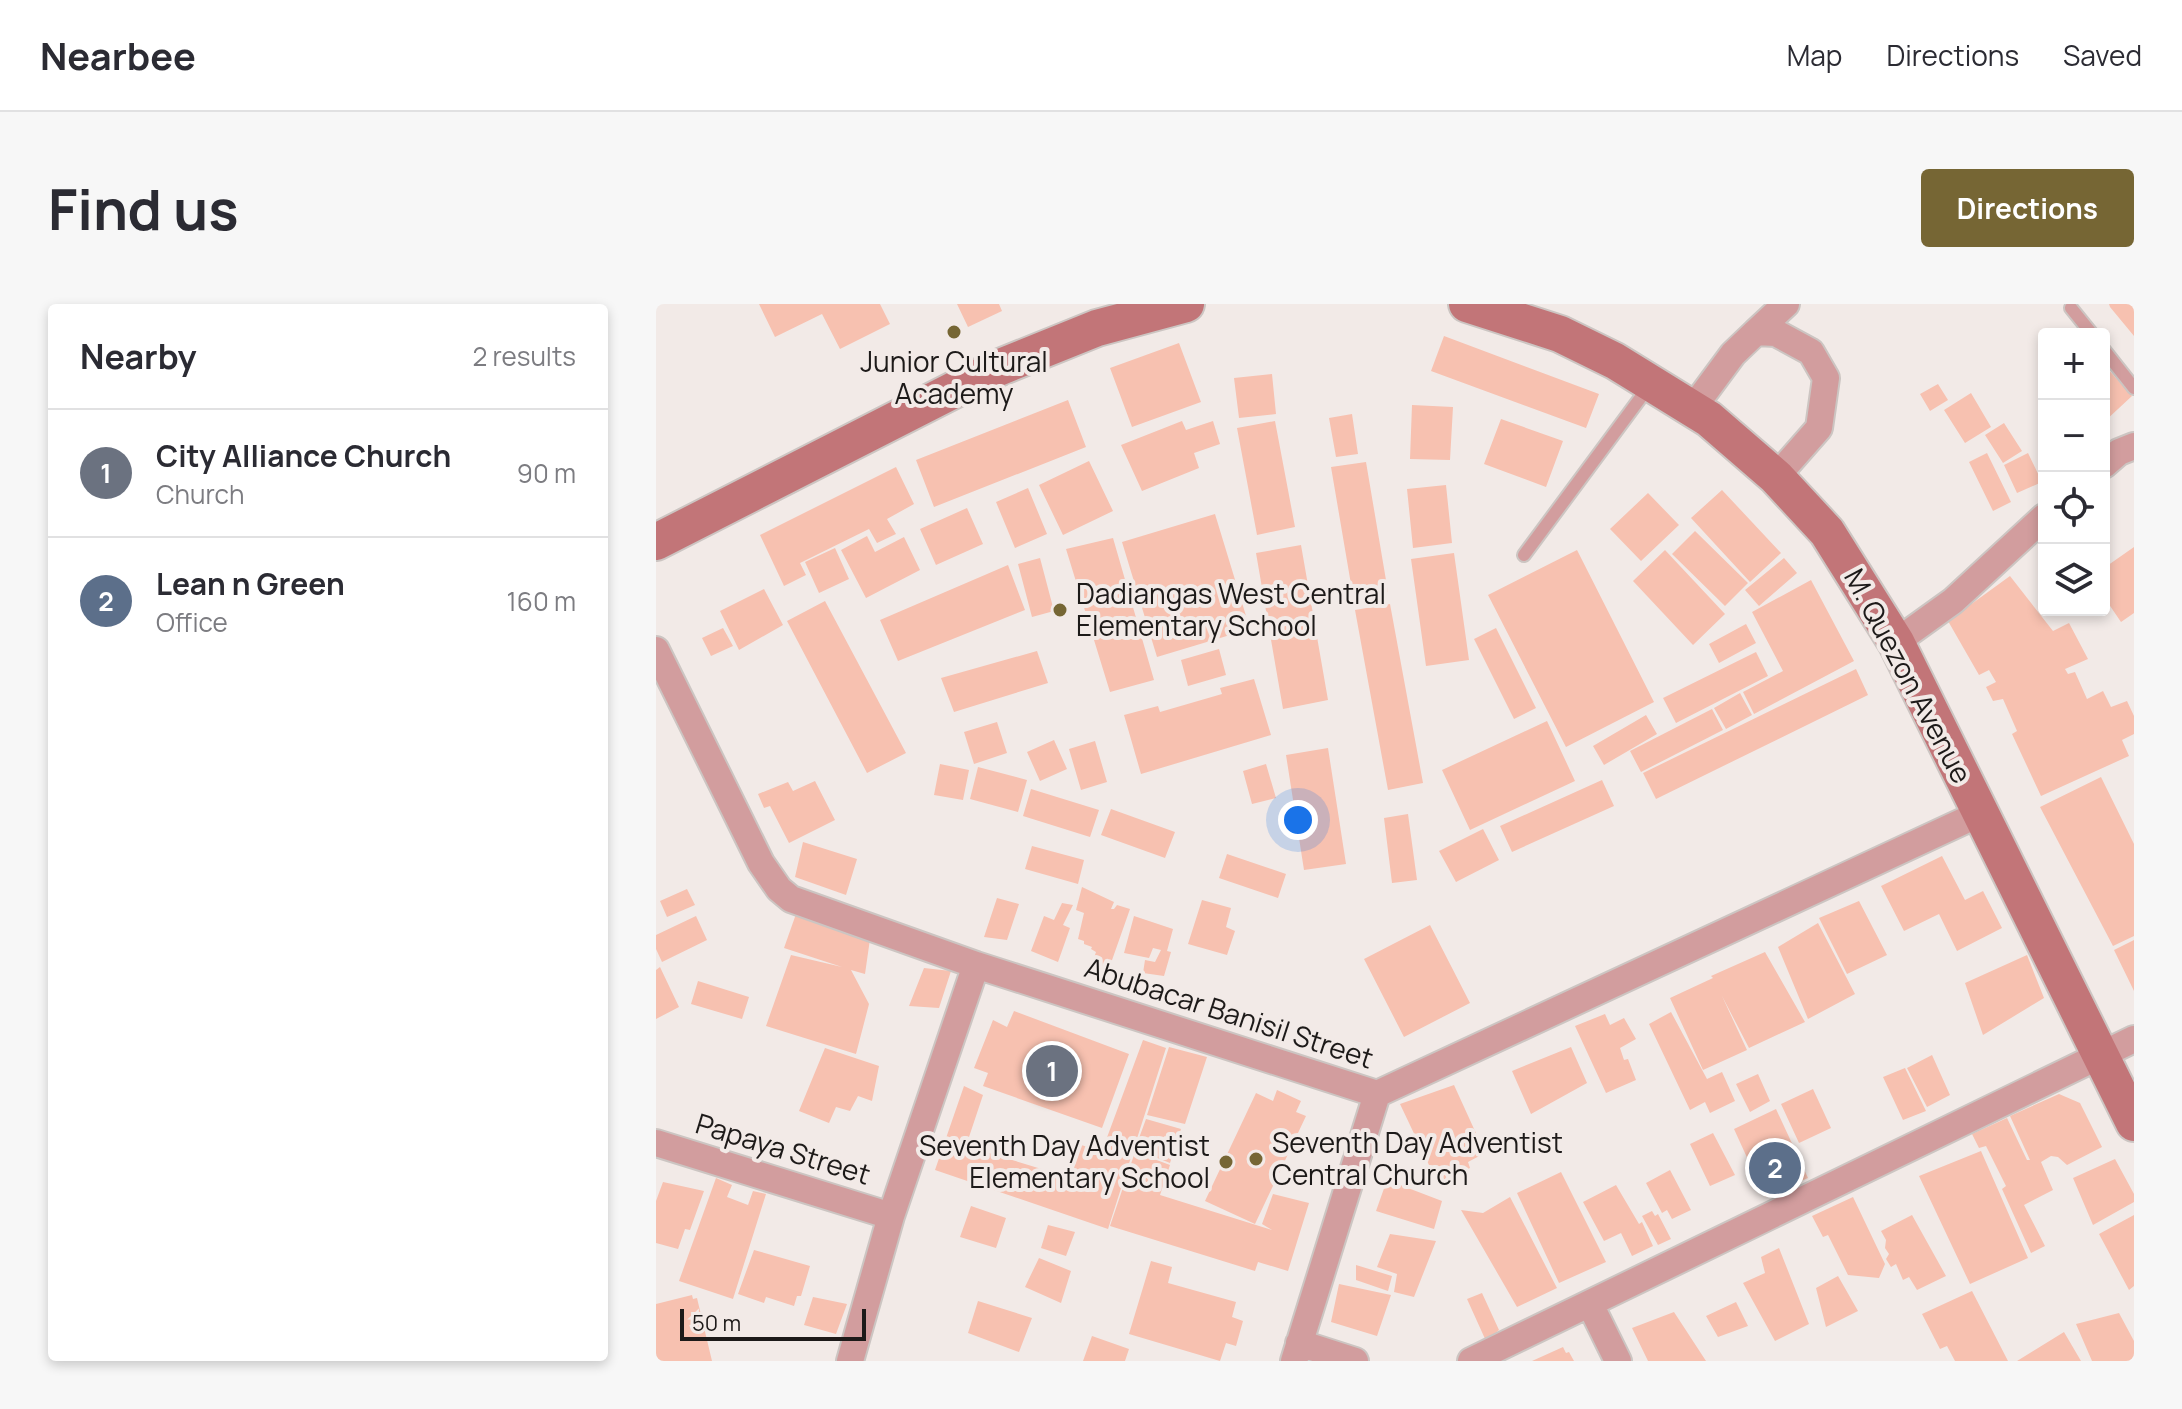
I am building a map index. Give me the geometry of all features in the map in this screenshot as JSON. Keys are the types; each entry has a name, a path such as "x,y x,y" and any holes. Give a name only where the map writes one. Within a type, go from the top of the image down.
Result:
{"street":[{"path":"656,542 993,370 1097,328 1186,304"},
{"name":"M. Quezon Avenue","path":"1467,304 1560,334 1693,408 1776,477 1827,532 1896,642 2134,1123"},
{"path":"1693,408 1733,354 1786,304"},
{"path":"1756,332 1776,333 1811,352 1826,378 1819,428 1776,477"},
{"path":"2110,460 2134,446"},
{"path":"1896,642 1953,601 2038,523"},
{"name":"Abubacar Banisil Street","path":"656,650 761,863 779,889 806,906 976,965 1377,1094 1981,813"},
{"path":"850,1361 891,1216 976,965"},
{"path":"1471,1361 2134,1039"},
{"path":"1355,1361 1297,1352 1377,1094"},
{"name":"Papaya Street","path":"656,1143 891,1216"},
{"path":"1590,1304 1618,1361"}],"lane":[{"path":"2071,308 2087,328"},
{"path":"2110,358 2134,388"},
{"path":"1524,555 1651,382"}],"building":[{"path":"759,304 880,304 890,324 840,349 822,314 775,337"},
{"path":"957,304 999,304 1002,311 968,327"},
{"path":"2109,304 2134,304 2134,336 2110,307"},
{"path":"1444,336 1599,394 1586,428 1431,371"},
{"path":"1179,343 1201,402 1132,427 1110,368"},
{"path":"2110,371 2132,396 2110,416"},
{"path":"1272,374 1276,414 1239,418 1234,378"},
{"path":"1938,384 1948,400 1930,411 1920,394"},
{"path":"1971,393 1991,427 1965,443 1944,410"},
{"path":"1068,400 1086,447 934,507 916,460"},
{"path":"1412,405 1453,407 1450,460 1410,459"},
{"path":"1352,414 1358,454 1336,457 1329,418"},
{"path":"1501,419 1563,441 1546,487 1484,464"},
{"path":"1182,421 1186,430 1213,421 1220,444 1194,453 1199,468 1142,491 1121,445"},
{"path":"1275,421 1295,527 1257,535 1237,428"},
{"path":"2004,423 2022,451 2003,463 1985,435"},
{"path":"1987,453 2011,502 1993,511 1969,462"},
{"path":"2028,453 2038,474 2038,484 2017,493 2004,465"},
{"path":"1089,461 1113,511 1063,535 1039,485"},
{"path":"1366,462 1388,592 1353,596 1331,467"},
{"path":"896,467 914,504 887,519 896,534 877,543 869,529 800,563 806,575 784,586 760,535"},
{"path":"1446,485 1452,543 1413,548 1407,489"},
{"path":"1028,488 1047,534 1015,548 996,502"},
{"path":"1722,490 1781,553 1750,582 1691,518"},
{"path":"1648,493 1679,525 1641,561 1610,529"},
{"path":"967,508 983,544 936,565 920,529"},
{"path":"1215,514 1250,629 1157,657 1122,542"},
{"path":"1695,531 1748,583 1725,606 1672,554"},
{"path":"867,536 875,552 904,537 920,570 866,598 841,550"},
{"path":"1113,538 1154,680 1110,692 1066,549"},
{"path":"1301,545 1328,700 1283,709 1256,553"},
{"path":"2134,547 2134,613 2121,622 2110,606 2110,564"},
{"path":"835,548 849,579 819,593 805,562"},
{"path":"1577,550 1654,702 1566,747 1488,595"},
{"path":"1665,550 1725,614 1693,645 1633,581"},
{"path":"1454,553 1469,660 1426,666 1411,559"},
{"path":"1040,558 1054,611 1032,617 1018,564"},
{"path":"1784,558 1797,573 1759,606 1745,590"},
{"path":"1008,565 1025,610 898,661 880,620"},
{"path":"2010,576 2038,612 2038,616 2053,631 2069,623 2088,659 2065,669 2068,674 2075,672 2087,699 2103,691 2111,707 2127,701 2134,716 2134,734 2122,740 2129,756 2041,796 2012,734 2017,731 2003,699 1993,701 1986,687 1996,682 1989,670 1979,675 1948,621"},
{"path":"1811,580 1854,661 1754,714 1743,692 1783,671 1752,612"},
{"path":"764,589 783,625 739,650 720,611"},
{"path":"825,601 906,753 867,773 787,621"},
{"path":"1390,604 1423,783 1388,790 1355,610"},
{"path":"1746,624 1756,643 1719,663 1709,644"},
{"path":"723,628 733,646 711,656 702,638"},
{"path":"1496,628 1536,708 1514,719 1474,639"},
{"path":"1219,649 1226,675 1188,686 1181,660"},
{"path":"1037,651 1048,683 954,712 941,678"},
{"path":"1756,652 1768,676 1676,723 1663,698"},
{"path":"1856,669 1868,695 1656,799 1643,773"},
{"path":"1254,679 1271,735 1141,774 1124,715 1158,706 1160,712 1222,694 1220,688"},
{"path":"1740,693 1752,715 1726,729 1714,708"},
{"path":"1712,709 1723,730 1641,772 1630,751"},
{"path":"1646,715 1657,734 1604,765 1593,746"},
{"path":"1547,721 1575,781 1470,830 1442,770"},
{"path":"997,722 1007,753 974,764 964,732"},
{"path":"1054,740 1067,769 1040,781 1027,752"},
{"path":"1095,741 1107,782 1081,790 1069,749"},
{"path":"1328,748 1346,864 1304,870 1286,755"},
{"path":"940,764 969,770 963,800 934,795"},
{"path":"1266,764 1276,798 1252,804 1243,771"},
{"path":"978,767 1027,780 1018,812 970,799"},
{"path":"2101,777 2134,844 2134,936 2113,946 2040,807"},
{"path":"1602,780 1614,806 1512,852 1500,826"},
{"path":"815,781 835,820 789,843 770,806 764,808 758,794 788,782 793,791"},
{"path":"1031,789 1099,810 1090,837 1023,816"},
{"path":"1111,809 1175,832 1165,858 1101,835"},
{"path":"1408,814 1417,880 1392,883 1384,818"},
{"path":"1483,829 1499,860 1456,882 1439,851"},
{"path":"803,842 857,859 846,895 795,877"},
{"path":"1032,846 1084,860 1078,884 1025,869"},
{"path":"1227,854 1286,874 1278,898 1219,878"},
{"path":"1942,856 1965,900 1983,891 2002,928 1957,951 1939,914 1904,931 1881,886"},
{"path":"1082,887 1114,902 1111,909 1117,905 1130,909 1105,980 1088,975 1096,952 1078,939 1084,913 1076,910"},
{"path":"687,889 695,905 667,917 660,901"},
{"path":"997,898 1019,904 1007,940 984,937"},
{"path":"1202,900 1231,908 1226,927 1235,931 1227,955 1188,944"},
{"path":"1859,901 1887,955 1847,974 1819,918"},
{"path":"1062,903 1073,905 1063,925 1070,928 1058,962 1031,951 1044,916 1054,920"},
{"path":"796,914 870,939 865,974 851,970 869,1004 856,1054 766,1026 791,955 842,967 784,948"},
{"path":"696,916 707,940 662,962 656,949 656,935"},
{"path":"1134,916 1173,929 1164,976 1143,973 1145,960 1155,962 1161,950 1153,948 1149,958 1124,953"},
{"path":"1818,923 1855,994 1808,1019 1778,947"},
{"path":"1430,925 1470,1003 1404,1037 1364,959"},
{"path":"2134,940 2134,991 2114,950"},
{"path":"1765,952 1805,1022 1749,1048 1722,996 1747,1050 1703,1070 1670,998"},
{"path":"2027,955 2044,998 1983,1035 1965,983"},
{"path":"660,967 679,1007 656,1019 656,970"},
{"path":"924,968 951,971 939,1008 909,1006"},
{"path":"698,981 749,997 742,1019 691,1004"},
{"path":"1014,1011 1129,1054 1102,1128 983,1086 988,1073 974,1068 993,1020 1007,1027"},
{"path":"1671,1012 1707,1079 1722,1072 1735,1101 1710,1113 1705,1102 1690,1110 1649,1024"},
{"path":"1605,1014 1610,1025 1624,1018 1636,1039 1620,1048 1636,1080 1606,1093 1575,1026"},
{"path":"1143,1040 1166,1048 1108,1229 935,1170 964,1086 983,1095 966,1146 1071,1178 1081,1145 1102,1151"},
{"path":"1169,1047 1207,1057 1185,1124 1147,1115"},
{"path":"1571,1047 1587,1083 1531,1114 1512,1071"},
{"path":"825,1048 879,1066 872,1101 858,1096 850,1111 836,1107 829,1123 799,1111"},
{"path":"1932,1055 1950,1095 1927,1107 1907,1068"},
{"path":"1905,1068 1926,1111 1903,1120 1883,1077"},
{"path":"1758,1074 1770,1101 1750,1112 1736,1084"},
{"path":"1454,1085 1485,1153 1468,1162 1470,1168 1438,1184 1400,1104"},
{"path":"1813,1089 1831,1128 1799,1143 1781,1104"},
{"name":"Seventh Day Adventist Central Church","path":"1277,1090 1301,1101 1296,1112 1306,1116 1255,1224 1205,1201 1256,1093 1273,1101"},
{"path":"2059,1094 2080,1103 2102,1147 2067,1165 2058,1157 2051,1156 2041,1162 2053,1190 2024,1205 2045,1246 2031,1253 2002,1189 2006,1186 1986,1146 1979,1148 1972,1134 2007,1118 2027,1160 2030,1160 2010,1116"},
{"path":"1776,1109 1808,1178 1765,1197 1734,1129"},
{"path":"1146,1119 1181,1129 1170,1163 1135,1149"},
{"path":"1713,1133 1735,1175 1710,1186 1690,1144"},
{"path":"1981,1151 2028,1258 1970,1284 1919,1176"},
{"path":"1135,1152 1170,1165 1160,1195 1272,1230 1262,1224 1273,1194 1309,1203 1288,1271 1258,1262 1255,1271 1110,1226"},
{"path":"2115,1159 2134,1194 2134,1202 2093,1225 2073,1178"},
{"path":"1670,1170 1691,1210 1672,1219 1667,1210 1662,1213 1646,1183"},
{"path":"1561,1172 1606,1262 1559,1283 1517,1193"},
{"path":"716,1178 732,1185 727,1197 748,1205 753,1191 766,1194 733,1299 679,1281"},
{"path":"1387,1180 1442,1201 1434,1229 1376,1211"},
{"path":"663,1182 704,1191 690,1230 685,1229 678,1249 656,1243 656,1201"},
{"path":"1616,1185 1639,1224 1642,1222 1653,1246 1632,1256 1621,1233 1604,1241 1583,1202"},
{"path":"1510,1197 1557,1288 1517,1307 1461,1210 1483,1213"},
{"path":"1853,1197 1885,1264 1879,1278 1848,1275 1828,1235 1823,1237 1812,1216"},
{"path":"971,1206 1006,1218 996,1248 960,1237"},
{"path":"1652,1211 1655,1216 1658,1214 1671,1239 1658,1245 1642,1216"},
{"path":"1912,1215 1946,1276 1917,1290 1909,1277 1903,1280 1896,1264 1891,1267 1886,1259 1889,1254 1881,1231"},
{"path":"2134,1215 2134,1286 2129,1290 2099,1234"},
{"path":"1048,1225 1075,1232 1066,1256 1041,1248"},
{"path":"1390,1234 1436,1241 1414,1297 1394,1292 1397,1274 1377,1267"},
{"path":"1779,1248 1809,1324 1775,1341 1743,1283 1765,1273 1761,1257"},
{"path":"754,1250 810,1266 801,1296 797,1296 794,1306 766,1297 764,1303 738,1294"},
{"path":"1039,1258 1071,1271 1061,1303 1025,1287"},
{"path":"1151,1261 1172,1267 1168,1283 1236,1302 1232,1317 1243,1321 1236,1346 1226,1343 1220,1361 1129,1334"},
{"path":"1356,1265 1392,1276 1388,1291 1356,1280"},
{"path":"1838,1276 1858,1311 1826,1327 1816,1288"},
{"path":"1339,1284 1391,1295 1377,1336 1331,1322"},
{"path":"1972,1291 2008,1361 1955,1361 1947,1346 1940,1349 1922,1314"},
{"path":"1482,1293 1499,1330 1486,1341 1467,1299"},
{"path":"692,1295 693,1299 697,1298 712,1361 656,1361 656,1304"},
{"path":"813,1297 847,1304 836,1334 804,1325"},
{"path":"978,1301 1032,1318 1019,1352 968,1333"},
{"path":"1736,1302 1748,1326 1718,1337 1706,1316"},
{"path":"1674,1312 1706,1361 1648,1361 1632,1328"},
{"path":"2119,1313 2134,1341 2134,1361 2092,1361 2076,1324"},
{"path":"2064,1332 2081,1361 2017,1361"},
{"path":"1092,1336 1129,1349 1125,1361 1083,1361"},
{"path":"1563,1347 1574,1361 1532,1361"}],"place":[{"name":"Junior Cultural Academy","path":"954,332"},
{"name":"Dadiangas West Central Elementary School","path":"1060,610"},
{"name":"City Alliance Church","path":"1052,1071"},
{"name":"Seventh Day Adventist Central Church","path":"1256,1159"},
{"name":"Seventh Day Adventist Elementary School","path":"1226,1162"},
{"name":"Lean n Green","path":"1775,1168"}]}
